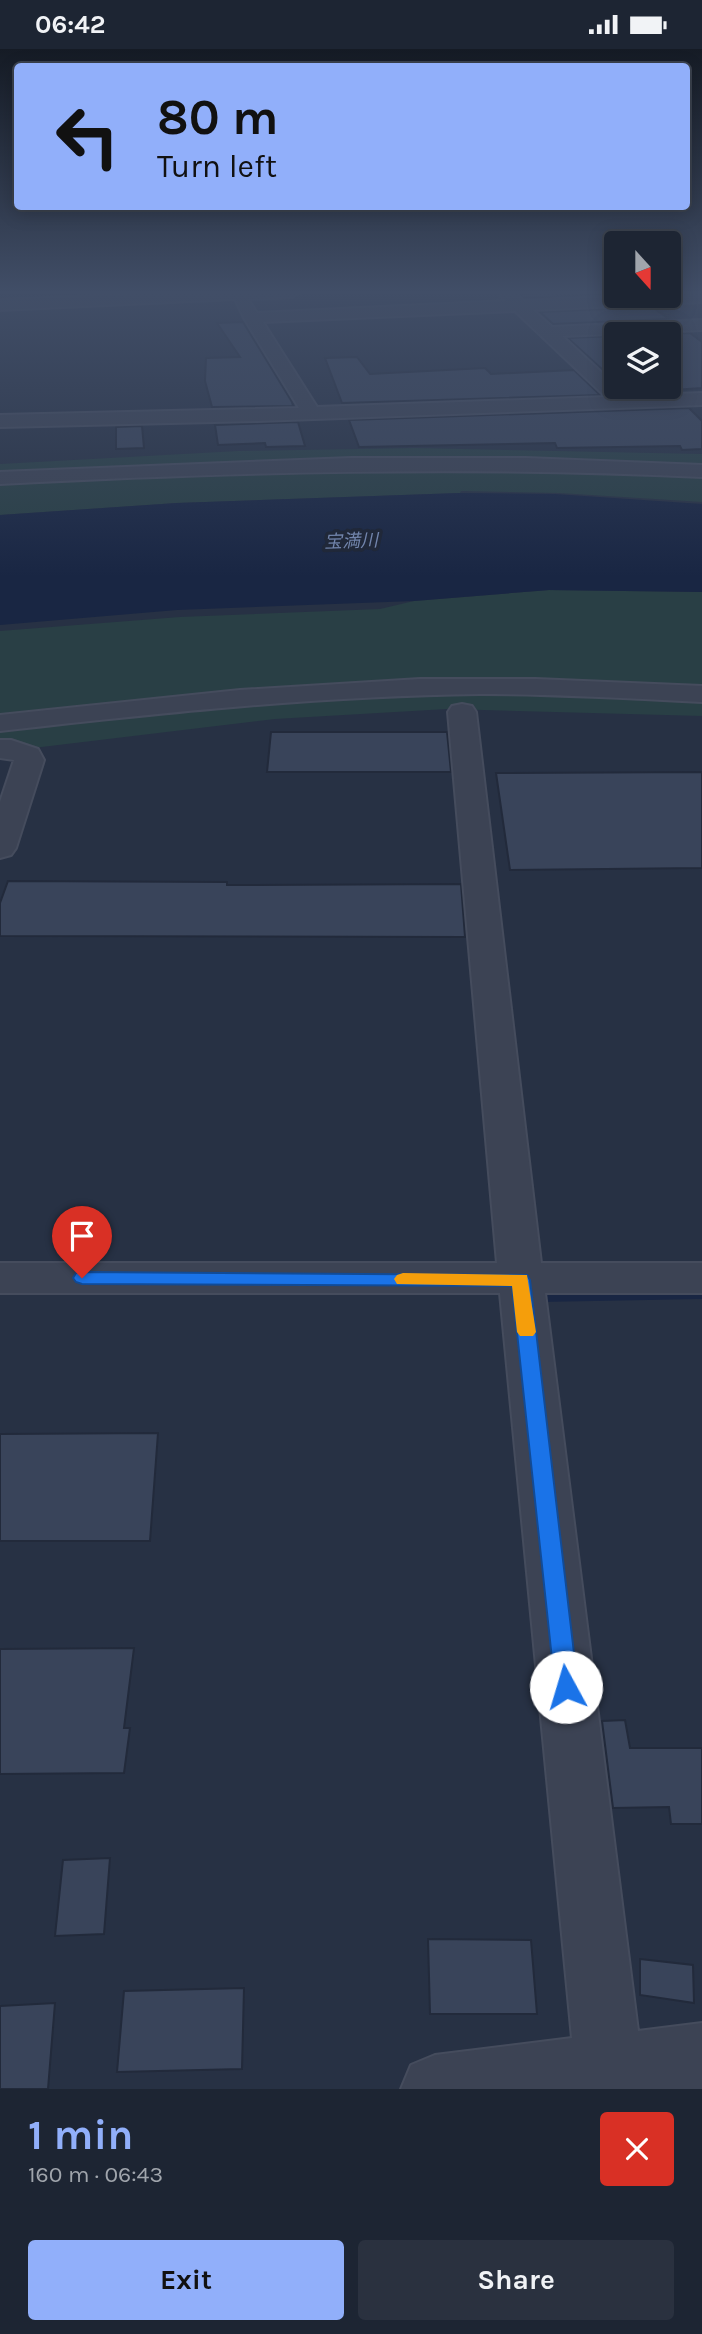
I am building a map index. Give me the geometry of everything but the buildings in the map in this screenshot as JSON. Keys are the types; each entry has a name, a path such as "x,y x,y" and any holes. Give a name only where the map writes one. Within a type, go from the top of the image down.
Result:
{"street":[{"path":"295,387 311,412"},
{"path":"0,421 702,399"},
{"path":"0,463 241,442 240,427 254,422 258,415"},
{"path":"0,478 318,464 571,466 702,471"},
{"path":"0,723 205,702 390,689 532,686 702,694"},
{"path":"462,712 521,1280 609,2067"},
{"path":"0,749 22,751 28,755 29,760 0,848"},
{"path":"0,1278 702,1278"},
{"path":"435,2089 702,2057"}],"green space":[{"path":"416,448 702,454 702,502 559,493 461,491 177,503 0,515 0,464 238,451"},
{"path":"549,590 702,592 702,716 447,709 275,719 0,752 0,631 180,617 380,609 414,601"}],"water":[{"name":"宝満川","path":"460,493 555,494 702,504 702,592 549,590 414,601 177,610 0,625 0,515 177,503"}],"waterway":[{"path":"540,1296 702,1293"}],"slow traffic":[{"path":"403,1279 521,1280 527,1332"}],"route":[{"path":"82,1278 521,1280 566,1687"}]}
